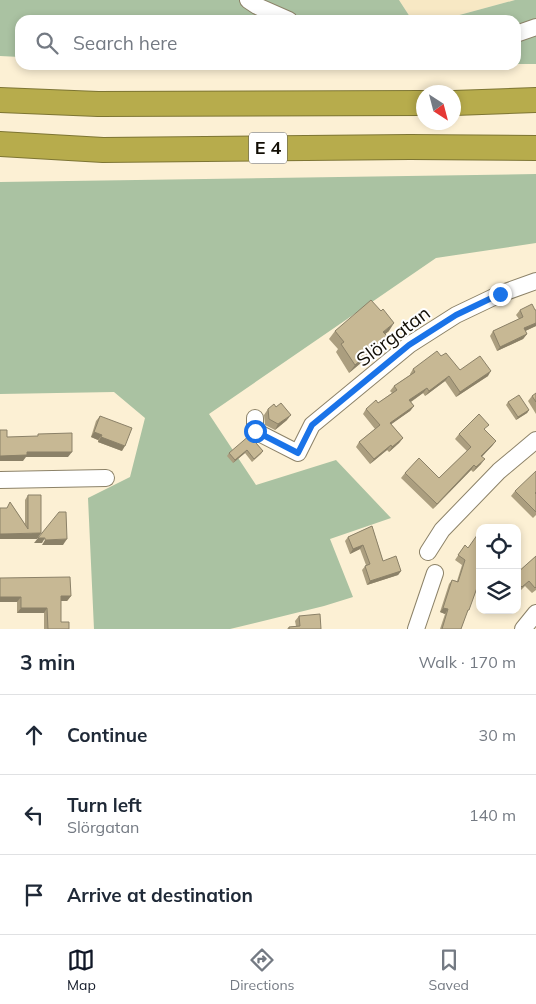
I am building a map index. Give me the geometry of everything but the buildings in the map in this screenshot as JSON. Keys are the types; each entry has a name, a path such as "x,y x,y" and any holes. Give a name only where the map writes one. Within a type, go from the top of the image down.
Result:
{"highway":[{"path":"0,100 98,104 416,103"},
{"path":"461,102 536,100"},
{"name":"E 4","path":"0,144 103,150 410,147 536,148"},
{"path":"0,156 103,150"}],"street":[{"path":"248,0 278,15"},
{"path":"521,32 536,27"},
{"name":"Slörgatan","path":"255,418 255,431 298,453 312,425 409,345 456,315 500,294 536,281"},
{"path":"428,552 442,530 499,471 536,440"},
{"path":"0,480 106,478"},
{"path":"416,629 435,573"},
{"path":"523,629 536,613"}],"shaded area":[{"path":"399,0 515,0 460,15 409,15"}],"green space":[{"path":"0,0 399,0 409,15 15,15 15,57 0,56"},
{"path":"515,0 536,0 536,64 521,64 521,15 460,15"},
{"path":"536,174 536,243 436,258 209,414 256,485 336,460 391,518 330,539 353,597 230,629 94,629 88,498 130,477 145,418 114,392 0,394 0,182"}],"route":[{"path":"255,431 298,453 312,425 409,345 456,315 500,294"}]}
